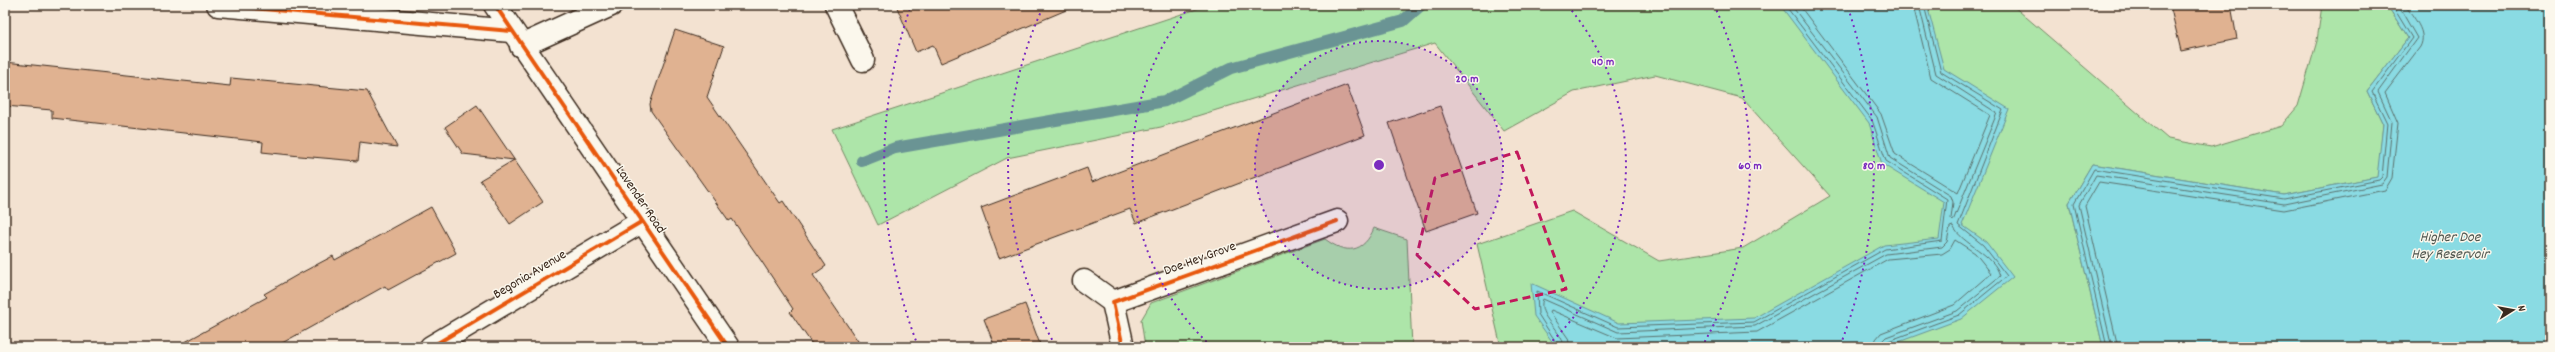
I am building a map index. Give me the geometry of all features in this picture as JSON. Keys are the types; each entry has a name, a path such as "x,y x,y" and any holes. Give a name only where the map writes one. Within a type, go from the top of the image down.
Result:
{"street":[{"path":"218,5 516,39 611,5"},
{"name":"Lavender Road","path":"495,5 516,39 728,347"},
{"path":"836,5 863,60"},
{"name":"Doe Hey Grove","path":"1112,302 1337,221"},
{"name":"Begonia Avenue","path":"431,347 641,222"},
{"path":"1084,281 1112,302 1123,347"}],"highlighted area":[{"path":"1517,152 1566,289 1475,309 1417,255 1435,178"}],"green space":[{"path":"1209,5 2012,5 2168,139 2211,147 2281,126 2298,106 2317,41 2322,5 2387,5 2408,38 2367,91 2383,124 2378,177 2284,195 2092,164 2069,203 2103,347 1501,347 1477,244 1572,211 1659,261 1743,248 1830,196 1742,98 1655,75 1574,92 1504,131 1435,43 1161,127 1007,158 878,225 832,129"},
{"path":"1374,228 1407,239 1412,347 1145,347 1141,320 1151,303 1325,239 1340,248 1354,249 1360,247 1365,243"}],"water":[{"path":"1780,5 1927,5 1944,69 2009,109 1962,225 1986,242 2013,277 1961,319 1885,347 1556,347 1534,316 1531,283 1619,323 1754,318 1884,245 1939,239 1944,202 1882,164 1869,123"},
{"name":"Higher Doe Hey Reservoir","path":"2387,5 2550,5 2550,347 2103,347 2069,203 2092,164 2284,195 2377,177 2383,124 2367,91 2408,38"}],"building":[{"path":"896,5 1078,5 941,63 933,45 916,52"},
{"path":"2170,5 2231,5 2237,39 2181,51"},
{"path":"675,30 724,46 707,97 780,203 783,201 826,266 813,275 862,347 814,347 790,312 793,309 762,262 732,219 729,221 651,111 650,104"},
{"path":"5,62 230,86 231,78 367,91 397,147 360,142 358,161 262,152 263,142 52,118 52,110 5,106"},
{"path":"1347,85 1365,135 1136,223 1130,209 999,258 981,208 1087,168 1092,182"},
{"path":"477,105 543,202 510,224 480,180 514,160 463,154 445,127"},
{"path":"1440,106 1477,213 1426,231 1389,123"},
{"path":"431,207 456,253 388,290 385,286 275,347 176,347 267,297 264,294 299,274 333,256 335,260"},
{"path":"1025,304 1041,347 995,347 984,319"}],"waterway":[{"path":"862,161 895,148 1165,101 1231,68 1403,21 1421,5"}],"cycle path":[{"path":"218,5 511,31"},
{"path":"495,5 728,347"},
{"path":"1123,347 1113,302 1337,221"},
{"path":"431,347 641,222"}]}
